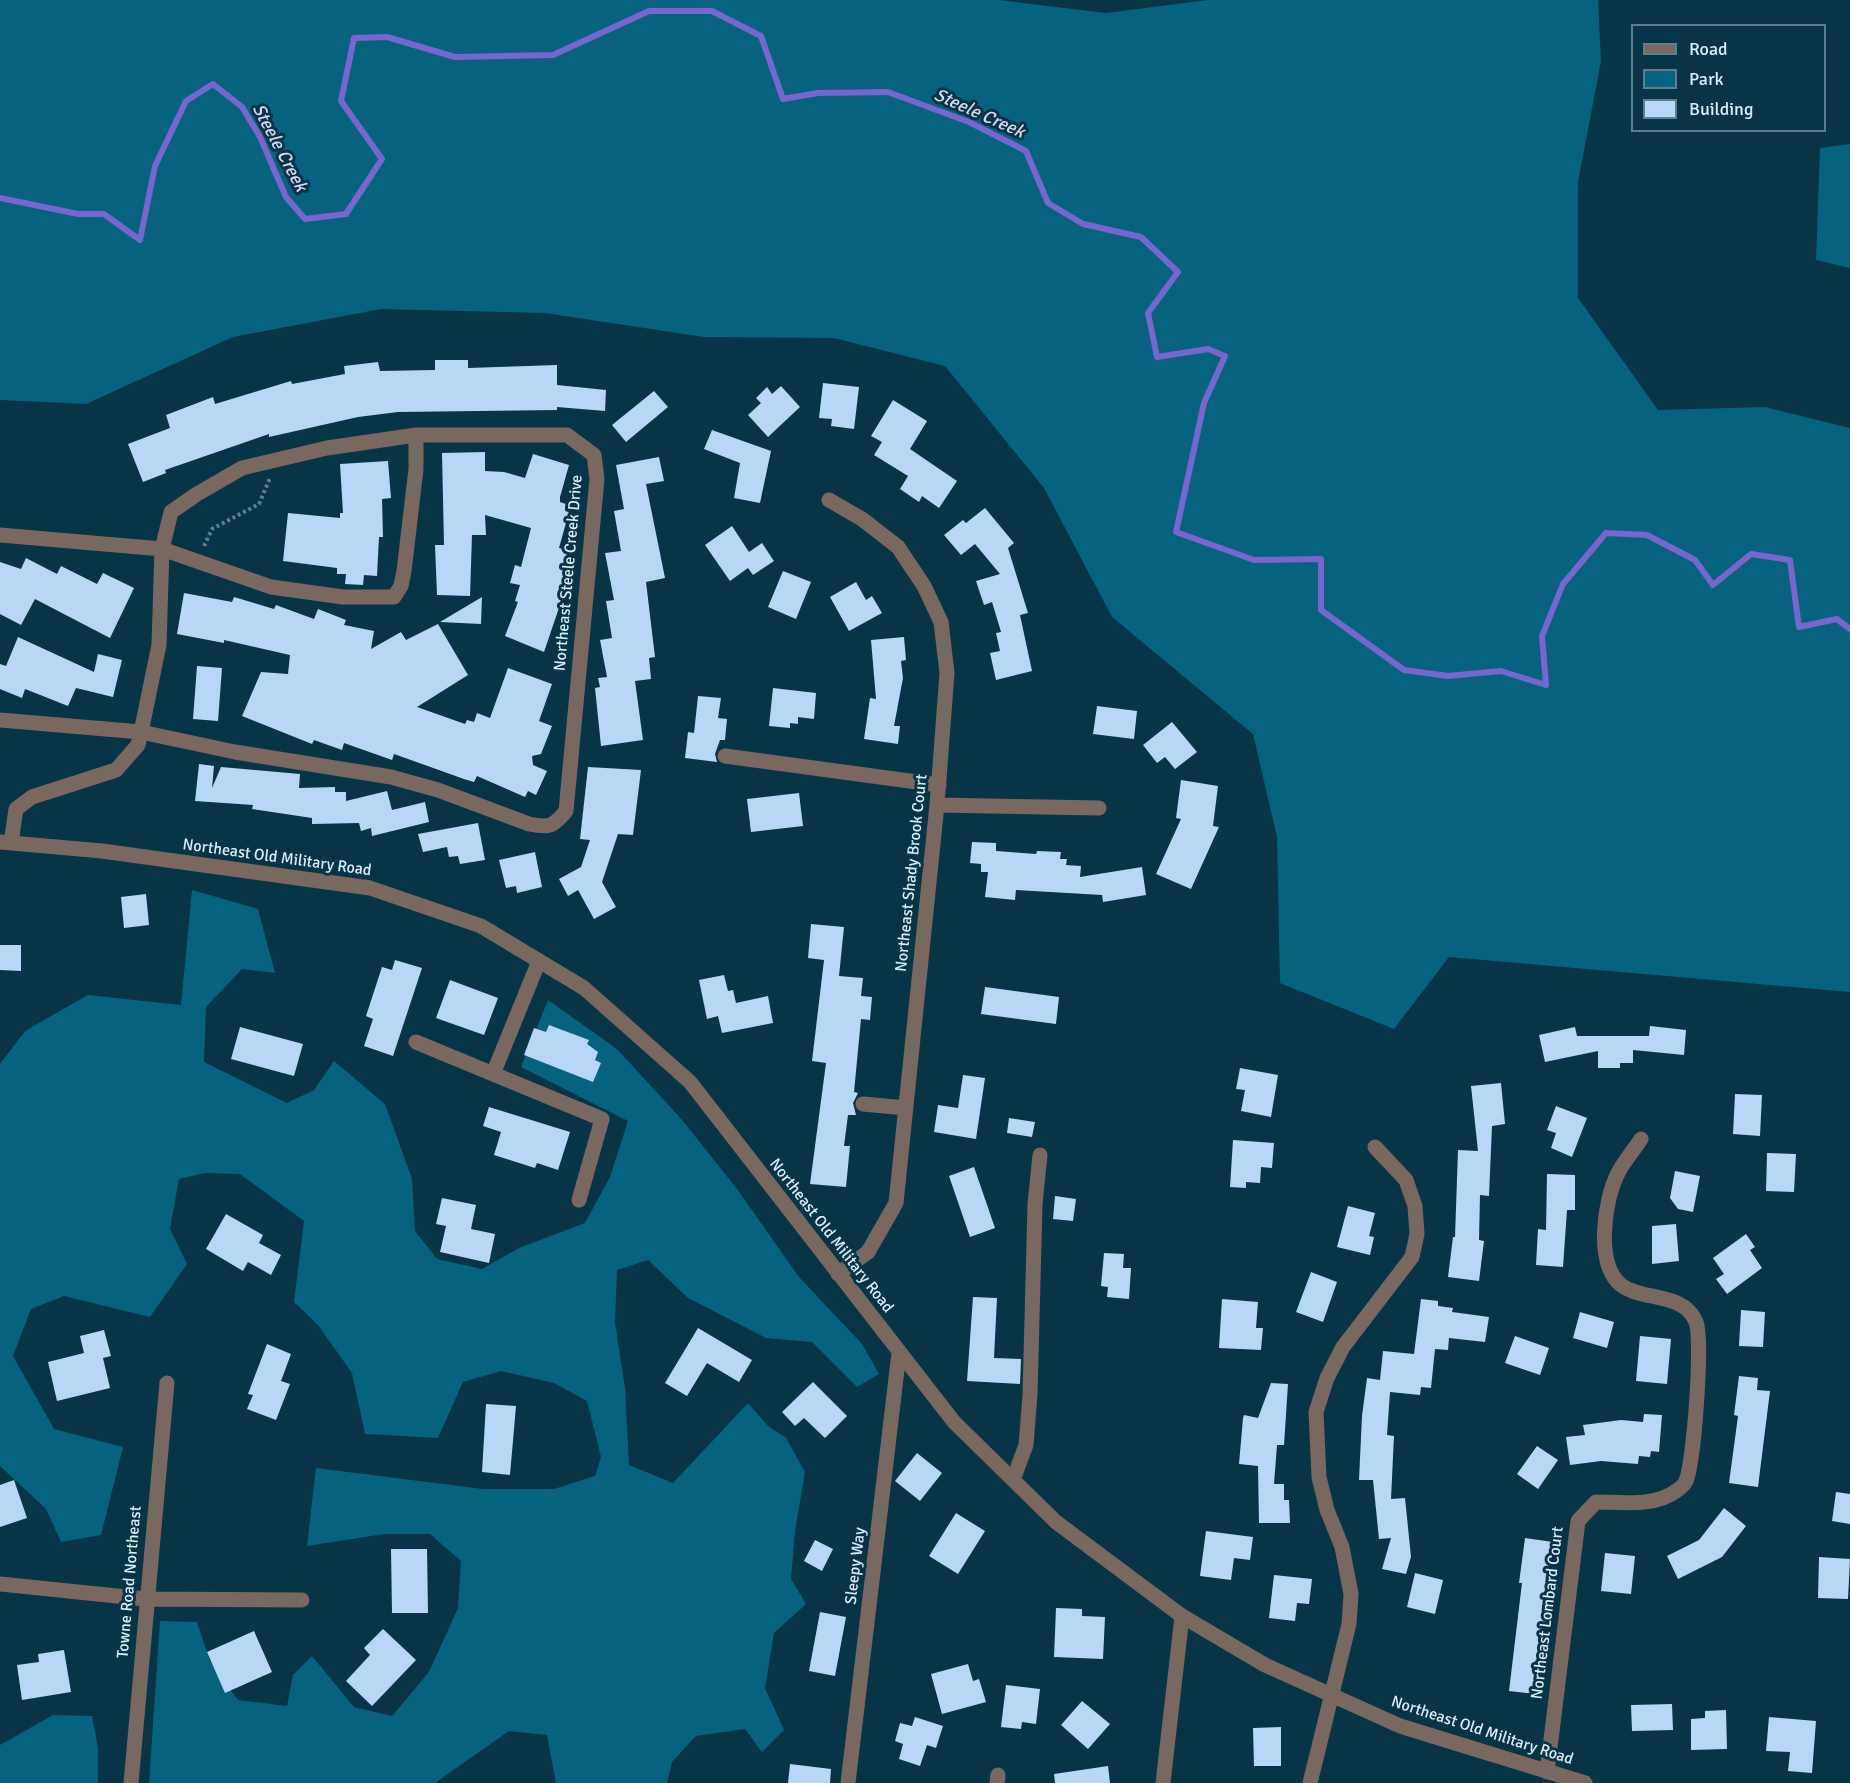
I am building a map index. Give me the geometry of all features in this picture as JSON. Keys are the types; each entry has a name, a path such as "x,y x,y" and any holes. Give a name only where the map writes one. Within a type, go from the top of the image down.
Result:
{"street":[{"name":"Northeast Steele Creek Drive","path":"5,842 16,809 32,797 116,770 138,745 159,645 162,549 171,512 196,494 242,468 327,448 416,435 567,435 594,455 597,478 566,811 556,824 542,827 529,824 438,790 391,777 235,752 141,732"},
{"path":"0,535 162,549 271,587 343,597 394,597 401,586 404,571 416,469 416,435"},
{"name":"Northeast Shady Brook Court","path":"829,500 862,519 898,547 924,586 941,622 947,674 939,785 896,1203 868,1252 838,1274"},
{"path":"0,720 141,732"},
{"path":"725,756 939,785"},
{"path":"937,805 1099,808"},
{"name":"Northeast Old Military Road","path":"5,842 102,851 370,888 481,927 539,961 584,988 690,1082 954,1422 1056,1522 1182,1616 1265,1665 1400,1726 1585,1783"},
{"path":"493,1074 539,961"},
{"path":"416,1042 602,1119 579,1200"},
{"path":"863,1104 906,1108"},
{"name":"Northeast Lombard Court","path":"1547,1772 1578,1521 1596,1502 1658,1501 1675,1492 1685,1483 1690,1460 1701,1348 1696,1320 1678,1304 1622,1286 1607,1269 1604,1222 1617,1174 1641,1139"},
{"path":"1310,1783 1349,1624 1351,1594 1342,1547 1327,1510 1319,1477 1316,1412 1327,1378 1343,1347 1412,1257 1417,1234 1415,1206 1406,1180 1375,1148"},
{"path":"1013,1480 1026,1445 1030,1395 1035,1204 1040,1155"},
{"name":"Sleepy Way","path":"848,1783 899,1353"},
{"name":"Towne Road Northeast","path":"132,1783 166,1383"},
{"path":"0,1584 146,1599 302,1600"},
{"path":"1163,1783 1182,1616"}],"path":[{"path":"196,560 212,530 259,504 278,460"}],"green space":[{"path":"0,0 998,0 1106,13 1208,0 1598,0 1601,61 1578,182 1578,298 1658,410 1765,407 1850,428 1850,992 1449,957 1394,1029 1280,983 1277,837 1253,734 1112,617 1044,488 945,366 834,338 704,337 545,313 381,309 233,337 86,404 0,400"},
{"path":"1850,144 1850,268 1816,260 1820,148"},
{"path":"192,890 258,909 275,973 242,969 206,1007 204,1062 287,1103 314,1090 334,1061 385,1104 412,1179 415,1231 437,1259 482,1269 519,1248 585,1223 610,1177 628,1121 521,1067 548,1000 617,1049 683,1121 737,1189 799,1277 862,1344 879,1374 857,1387 812,1342 766,1338 688,1298 648,1260 617,1270 615,1323 625,1388 629,1465 673,1483 748,1403 768,1426 786,1438 805,1472 795,1531 791,1579 806,1604 774,1633 765,1688 784,1730 762,1752 745,1729 696,1736 672,1762 667,1783 556,1783 547,1735 509,1731 435,1783 149,1783 160,1621 197,1622 210,1661 238,1700 287,1706 293,1675 312,1656 354,1707 392,1716 429,1672 458,1608 461,1561 430,1534 384,1534 307,1546 316,1468 483,1489 554,1489 595,1476 601,1457 587,1401 554,1383 501,1371 463,1382 438,1438 365,1434 352,1373 318,1325 294,1302 304,1221 240,1174 205,1173 179,1179 170,1229 187,1264 150,1317 64,1296 31,1309 13,1356 54,1429 123,1447 101,1535 61,1542 46,1509 0,1466 0,1064 25,1031 88,995 181,1005"},
{"path":"53,1715 92,1716 98,1748 98,1783 0,1783 0,1745"}],"building":[{"path":"435,360 468,360 468,368 557,365 557,385 606,390 605,411 557,407 557,410 398,412 358,417 269,437 269,434 165,470 166,473 143,482 128,444 170,428 166,415 213,397 215,404 291,381 292,384 345,374 344,366 378,362 380,371 435,370"},
{"path":"823,383 859,387 854,429 831,426 832,419 819,418"},
{"path":"781,386 800,407 768,437 748,415 761,403 756,398 767,387 772,394"},
{"path":"654,391 668,407 626,442 612,425"},
{"path":"893,400 927,421 910,449 957,481 939,508 922,496 919,502 900,489 908,476 874,455 882,442 871,436"},
{"path":"712,430 771,451 760,503 734,498 740,463 704,449"},
{"path":"485,452 485,471 504,472 525,478 533,454 569,465 560,502 566,504 565,511 569,512 559,548 571,551 561,592 564,593 544,652 505,636 518,602 515,601 520,585 510,583 515,565 521,567 531,528 485,515 486,535 472,535 470,596 437,595 435,545 444,545 442,453"},
{"path":"659,457 664,481 646,484 665,578 646,582 655,657 649,658 651,679 635,681 643,740 601,746 595,688 600,687 598,678 607,677 600,640 612,638 606,601 614,600 605,553 621,551 614,511 624,509 616,465"},
{"path":"388,461 391,498 382,499 383,537 379,537 377,576 364,575 363,585 345,584 346,574 337,574 337,568 283,561 288,513 340,518 340,513 343,513 340,464"},
{"path":"985,508 1014,543 1008,548 1028,613 1020,615 1032,671 996,680 990,653 1000,651 996,633 1001,632 992,602 984,605 976,581 1000,574 975,544 961,555 944,535 963,520 966,523"},
{"path":"732,526 749,552 762,543 774,561 753,575 748,568 730,581 705,545"},
{"path":"26,558 57,574 61,566 97,584 103,573 134,588 110,638 35,599 21,625 0,614 0,562 21,569"},
{"path":"783,571 811,582 796,619 768,607"},
{"path":"856,582 866,600 872,596 882,613 849,631 830,597"},
{"path":"184,593 232,602 234,597 274,609 276,605 314,619 318,609 346,620 344,625 374,631 371,649 401,632 406,640 438,624 468,675 417,707 465,724 467,720 474,722 477,713 490,718 508,668 552,684 539,721 552,726 541,754 532,756 533,765 547,771 536,795 528,791 525,797 477,776 474,782 394,754 392,760 344,743 342,750 314,740 312,744 242,716 261,672 288,674 290,655 224,640 224,643 177,634"},
{"path":"482,597 481,624 440,622"},
{"path":"18,637 94,672 98,654 122,660 113,697 76,688 68,706 25,689 22,698 0,689 0,664 6,666"},
{"path":"904,637 906,660 901,661 903,678 894,726 900,726 898,744 864,739 870,698 876,699 871,640"},
{"path":"197,666 222,668 218,721 193,719"},
{"path":"773,688 816,693 814,719 798,717 798,724 790,723 790,728 769,726"},
{"path":"698,696 721,698 718,718 727,719 725,740 720,740 715,754 717,762 685,758 688,732 694,733"},
{"path":"1097,706 1137,711 1134,739 1093,734"},
{"path":"1172,722 1197,752 1175,769 1165,757 1157,763 1143,745"},
{"path":"199,764 214,766 212,788 221,767 300,774 299,788 335,787 335,792 346,792 346,801 387,791 392,810 425,802 429,822 372,836 371,828 361,831 359,823 312,824 312,818 252,809 253,805 195,801"},
{"path":"588,767 641,770 633,835 618,834 602,882 616,907 594,919 578,890 568,896 559,879 581,867 590,840 580,839"},
{"path":"1181,780 1218,786 1213,826 1219,827 1191,889 1156,874 1181,819 1176,818"},
{"path":"799,793 803,826 751,832 747,799"},
{"path":"478,823 485,860 460,864 458,856 449,857 447,847 423,852 418,834"},
{"path":"972,842 996,843 996,851 1036,854 1037,851 1061,852 1060,859 1067,859 1066,865 1081,866 1080,877 1142,867 1146,895 1103,902 1102,895 1016,890 1015,900 985,897 988,872 981,872 981,864 970,863"},
{"path":"535,852 542,887 517,893 516,886 506,888 499,860"},
{"path":"146,894 149,925 124,928 121,897"},
{"path":"811,924 844,927 839,976 863,978 861,996 872,997 870,1020 861,1019 854,1092 858,1093 853,1103 856,1115 848,1115 844,1146 850,1146 846,1187 810,1184 826,1063 812,1061 824,960 808,958"},
{"path":"0,945 21,945 21,971 0,970"},
{"path":"395,960 422,968 393,1056 364,1046 373,1019 366,1016 382,967 392,970"},
{"path":"724,975 728,991 733,990 736,1003 768,996 773,1023 722,1033 718,1016 707,1019 699,980"},
{"path":"450,980 498,998 484,1035 436,1018"},
{"path":"985,987 1059,997 1056,1024 981,1014"},
{"path":"549,1025 589,1040 587,1044 598,1052 595,1060 601,1063 593,1082 524,1055 534,1028 546,1032"},
{"path":"1650,1026 1686,1030 1684,1055 1633,1050 1633,1063 1620,1063 1620,1068 1598,1068 1598,1051 1545,1062 1539,1035 1575,1027 1577,1036 1649,1036"},
{"path":"240,1027 303,1044 294,1076 231,1059"},
{"path":"1240,1068 1278,1075 1271,1117 1241,1111 1245,1090 1236,1089"},
{"path":"963,1075 985,1078 976,1139 934,1132 938,1105 958,1108"},
{"path":"1501,1083 1505,1124 1492,1126 1489,1196 1480,1195 1479,1240 1484,1241 1479,1281 1448,1277 1453,1237 1455,1237 1458,1150 1478,1151 1471,1086"},
{"path":"1735,1094 1762,1095 1760,1136 1733,1134"},
{"path":"1556,1106 1587,1118 1572,1157 1551,1148 1556,1133 1547,1130"},
{"path":"489,1107 570,1132 558,1170 537,1163 535,1168 494,1155 501,1132 483,1126"},
{"path":"1009,1118 1035,1122 1032,1137 1007,1133"},
{"path":"1233,1140 1274,1143 1272,1168 1261,1167 1260,1183 1246,1182 1246,1188 1230,1187"},
{"path":"1767,1153 1796,1154 1794,1192 1766,1191"},
{"path":"974,1167 995,1228 970,1237 949,1176"},
{"path":"1675,1171 1700,1176 1693,1212 1678,1209 1670,1198"},
{"path":"1547,1174 1575,1175 1575,1210 1567,1210 1563,1267 1536,1265 1538,1229 1546,1230"},
{"path":"1055,1196 1076,1199 1073,1221 1053,1219"},
{"path":"442,1198 476,1205 471,1229 495,1234 489,1263 440,1252 446,1226 436,1224"},
{"path":"1348,1206 1375,1213 1369,1236 1374,1237 1370,1255 1337,1247"},
{"path":"226,1214 263,1235 259,1243 281,1255 271,1275 248,1262 243,1271 206,1249"},
{"path":"1676,1224 1679,1261 1652,1264 1652,1226"},
{"path":"1746,1234 1755,1247 1750,1250 1762,1268 1727,1294 1716,1279 1724,1274 1713,1258"},
{"path":"1104,1253 1124,1254 1123,1268 1131,1268 1129,1299 1107,1297 1108,1287 1101,1286"},
{"path":"1311,1272 1337,1282 1323,1322 1296,1312"},
{"path":"973,1297 997,1298 994,1358 1021,1359 1020,1384 967,1381"},
{"path":"1222,1299 1258,1302 1256,1328 1263,1328 1261,1350 1219,1348"},
{"path":"1421,1299 1438,1301 1438,1306 1453,1308 1452,1312 1489,1317 1485,1342 1449,1338 1448,1350 1435,1349 1431,1388 1421,1387 1420,1395 1390,1392 1387,1435 1394,1436 1391,1499 1405,1498 1411,1557 1406,1574 1382,1569 1391,1538 1379,1539 1373,1480 1359,1480 1362,1416 1367,1378 1380,1380 1383,1351 1414,1354"},
{"path":"1741,1310 1765,1312 1763,1347 1739,1346"},
{"path":"1580,1312 1614,1322 1607,1348 1573,1338"},
{"path":"698,1328 752,1360 739,1382 707,1363 687,1396 665,1383"},
{"path":"104,1330 111,1356 103,1358 110,1388 57,1401 48,1362 84,1353 80,1336"},
{"path":"1515,1336 1549,1348 1540,1375 1505,1363"},
{"path":"1640,1336 1671,1339 1667,1384 1636,1381"},
{"path":"267,1344 291,1354 281,1381 290,1384 276,1420 247,1409 253,1395 248,1394"},
{"path":"1739,1376 1758,1378 1757,1390 1770,1391 1758,1487 1729,1483 1738,1416 1734,1415"},
{"path":"813,1382 847,1416 825,1438 804,1418 795,1426 782,1412"},
{"path":"1271,1383 1288,1384 1284,1445 1277,1445 1274,1484 1284,1484 1284,1500 1289,1500 1290,1523 1259,1523 1258,1466 1239,1464 1244,1415 1258,1418"},
{"path":"486,1404 516,1406 510,1475 482,1472"},
{"path":"1644,1414 1662,1415 1659,1452 1651,1451 1650,1457 1639,1456 1638,1464 1601,1461 1570,1465 1566,1437 1585,1435 1583,1425 1621,1420 1643,1422"},
{"path":"1537,1446 1558,1460 1538,1489 1517,1474"},
{"path":"917,1453 942,1473 920,1501 895,1481"},
{"path":"14,1480 27,1518 0,1527 0,1485"},
{"path":"1836,1492 1850,1494 1850,1524 1832,1521"},
{"path":"1724,1508 1746,1526 1722,1557 1678,1579 1667,1556 1699,1540"},
{"path":"956,1513 985,1531 958,1574 929,1556"},
{"path":"1206,1531 1253,1537 1250,1560 1234,1558 1231,1580 1200,1576"},
{"path":"1525,1538 1553,1542 1544,1600 1549,1601 1535,1694 1509,1691"},
{"path":"815,1540 833,1549 822,1571 804,1561"},
{"path":"391,1549 427,1549 428,1613 392,1613"},
{"path":"1605,1553 1635,1556 1631,1594 1601,1591"},
{"path":"1819,1557 1850,1559 1848,1599 1818,1598"},
{"path":"1415,1573 1443,1580 1435,1614 1407,1607"},
{"path":"1274,1575 1312,1579 1309,1604 1297,1603 1295,1621 1269,1618"},
{"path":"1056,1608 1082,1609 1082,1616 1105,1617 1103,1659 1054,1657"},
{"path":"820,1612 846,1617 835,1676 809,1671"},
{"path":"383,1629 416,1660 372,1706 346,1681 370,1655 364,1648"},
{"path":"254,1631 272,1672 225,1693 207,1652"},
{"path":"64,1650 71,1692 22,1700 17,1665 39,1662 38,1654"},
{"path":"968,1664 973,1681 979,1679 986,1702 942,1714 931,1674"},
{"path":"1006,1685 1040,1689 1036,1724 1022,1722 1021,1729 1001,1727"},
{"path":"1082,1701 1110,1724 1088,1749 1061,1725"},
{"path":"1672,1704 1673,1730 1632,1731 1631,1705"},
{"path":"1726,1710 1727,1749 1691,1750 1691,1719 1705,1718 1705,1711"},
{"path":"915,1717 943,1726 936,1748 927,1745 920,1766 899,1759 903,1744 895,1741 900,1723 912,1726"},
{"path":"1769,1717 1816,1721 1812,1773 1788,1771 1790,1752 1766,1751"},
{"path":"1281,1727 1281,1766 1254,1766 1253,1728"},
{"path":"790,1764 831,1769 830,1783 788,1783"},
{"path":"1108,1766 1110,1783 1055,1783 1054,1774"}],"waterway":[{"name":"Steele Creek","path":"0,198 78,214 104,214 140,240 155,166 186,101 213,84 242,107 260,137 286,197 305,219 346,214 382,159 341,101 354,38 387,37 455,57 553,55 649,11 712,11 761,36 783,99 818,93 888,92 969,122 1026,151 1048,203 1083,224 1141,237 1178,272 1148,313 1157,357 1208,349 1225,356 1204,403 1176,532 1254,560 1321,559 1321,610 1404,670 1448,676 1501,671 1546,685 1542,636 1563,584 1606,533 1647,535 1695,560 1713,585 1751,554 1790,560 1799,627 1837,619 1850,629"}]}
